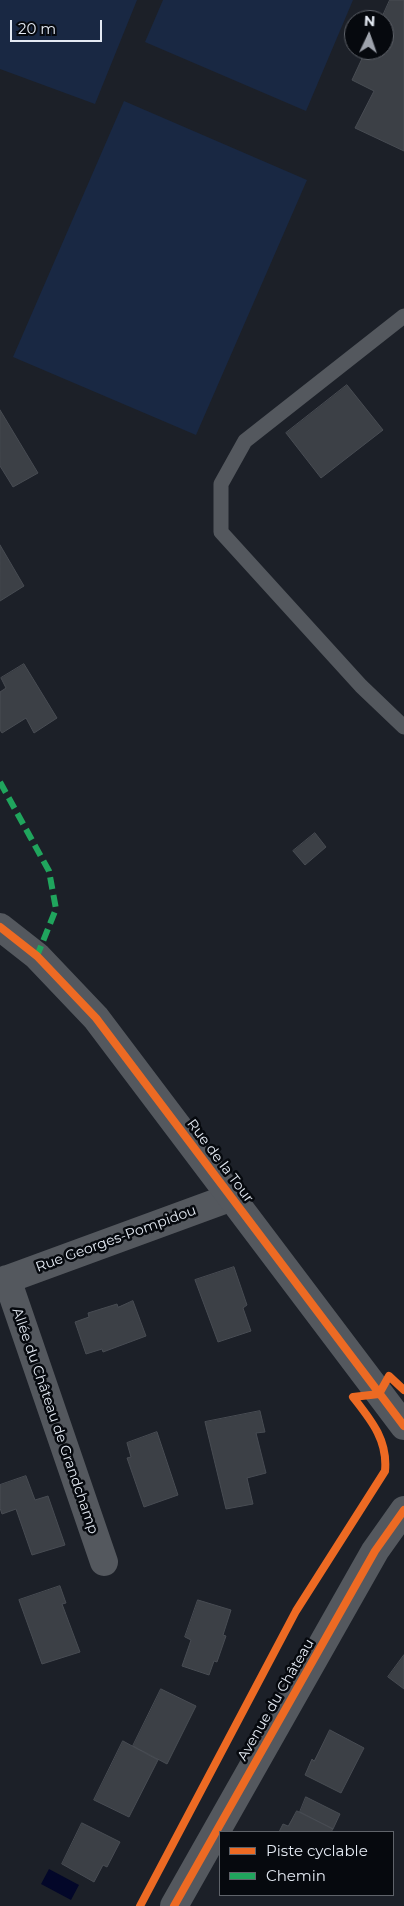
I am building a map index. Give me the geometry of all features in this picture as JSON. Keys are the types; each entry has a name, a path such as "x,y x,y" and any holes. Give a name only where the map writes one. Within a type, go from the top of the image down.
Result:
{"street":[{"name":"Rue de la Tour","path":"0,926 38,956 96,1018 404,1426"},
{"name":"Rue Georges-Pompidou","path":"4,1280 232,1197"},
{"name":"Allée du Château de Grandchamp","path":"4,1280 104,1562"},
{"name":"Avenue du Château","path":"174,1906 370,1560 404,1510"}],"lane":[{"path":"404,316 245,441 221,484 221,532 361,686 404,727"}],"shaded area":[{"path":"0,0 137,0 95,104 0,69"},
{"path":"163,0 353,0 349,10 344,10 344,21 306,111 145,42"},
{"path":"124,101 307,180 196,435 13,357"},
{"path":"49,1869 79,1885 71,1900 41,1884"}],"building":[{"path":"390,0 404,0 404,151 355,128 374,91 352,80 361,60 394,60 394,10 386,10"},
{"path":"347,385 383,430 321,478 286,433"},
{"path":"0,410 38,473 13,487 0,466"},
{"path":"0,545 24,586 0,601"},
{"path":"24,664 57,718 34,733 26,718 2,733 0,730 0,692 6,688 1,678"},
{"path":"315,833 326,847 305,865 293,851"},
{"path":"234,1267 247,1305 243,1308 251,1331 218,1342 195,1280"},
{"path":"133,1301 146,1336 103,1352 102,1349 86,1354 75,1322 89,1317 88,1313 117,1304 118,1307"},
{"path":"260,1411 265,1432 256,1433 266,1473 247,1478 253,1504 226,1509 205,1422"},
{"path":"157,1432 178,1495 144,1507 127,1458 131,1457 127,1443"},
{"path":"26,1476 35,1500 48,1496 65,1545 32,1555 16,1509 2,1514 0,1508 0,1485"},
{"path":"60,1586 66,1603 62,1604 80,1652 42,1664 19,1600"},
{"path":"198,1600 231,1610 223,1635 226,1636 217,1662 214,1661 209,1675 182,1666 191,1640 185,1637"},
{"path":"404,1655 404,1689 388,1677"},
{"path":"161,1689 196,1706 167,1764 133,1746"},
{"path":"330,1730 364,1748 341,1793 305,1775 312,1759 314,1761"},
{"path":"123,1741 158,1760 129,1817 94,1800"},
{"path":"306,1797 340,1814 333,1829 300,1812"},
{"path":"297,1811 333,1829 332,1831 280,1831 283,1824 288,1826"},
{"path":"82,1823 120,1842 107,1867 103,1865 94,1882 62,1864"}],"marked path":[{"path":"0,782 49,871 56,909 37,956"}],"cycle path":[{"path":"0,927 37,956 96,1018 404,1426"},
{"path":"140,1906 296,1611 385,1471 384,1450 381,1440 372,1422 353,1397 379,1394 389,1376 404,1390"},
{"path":"174,1906 375,1551 404,1510"}]}
